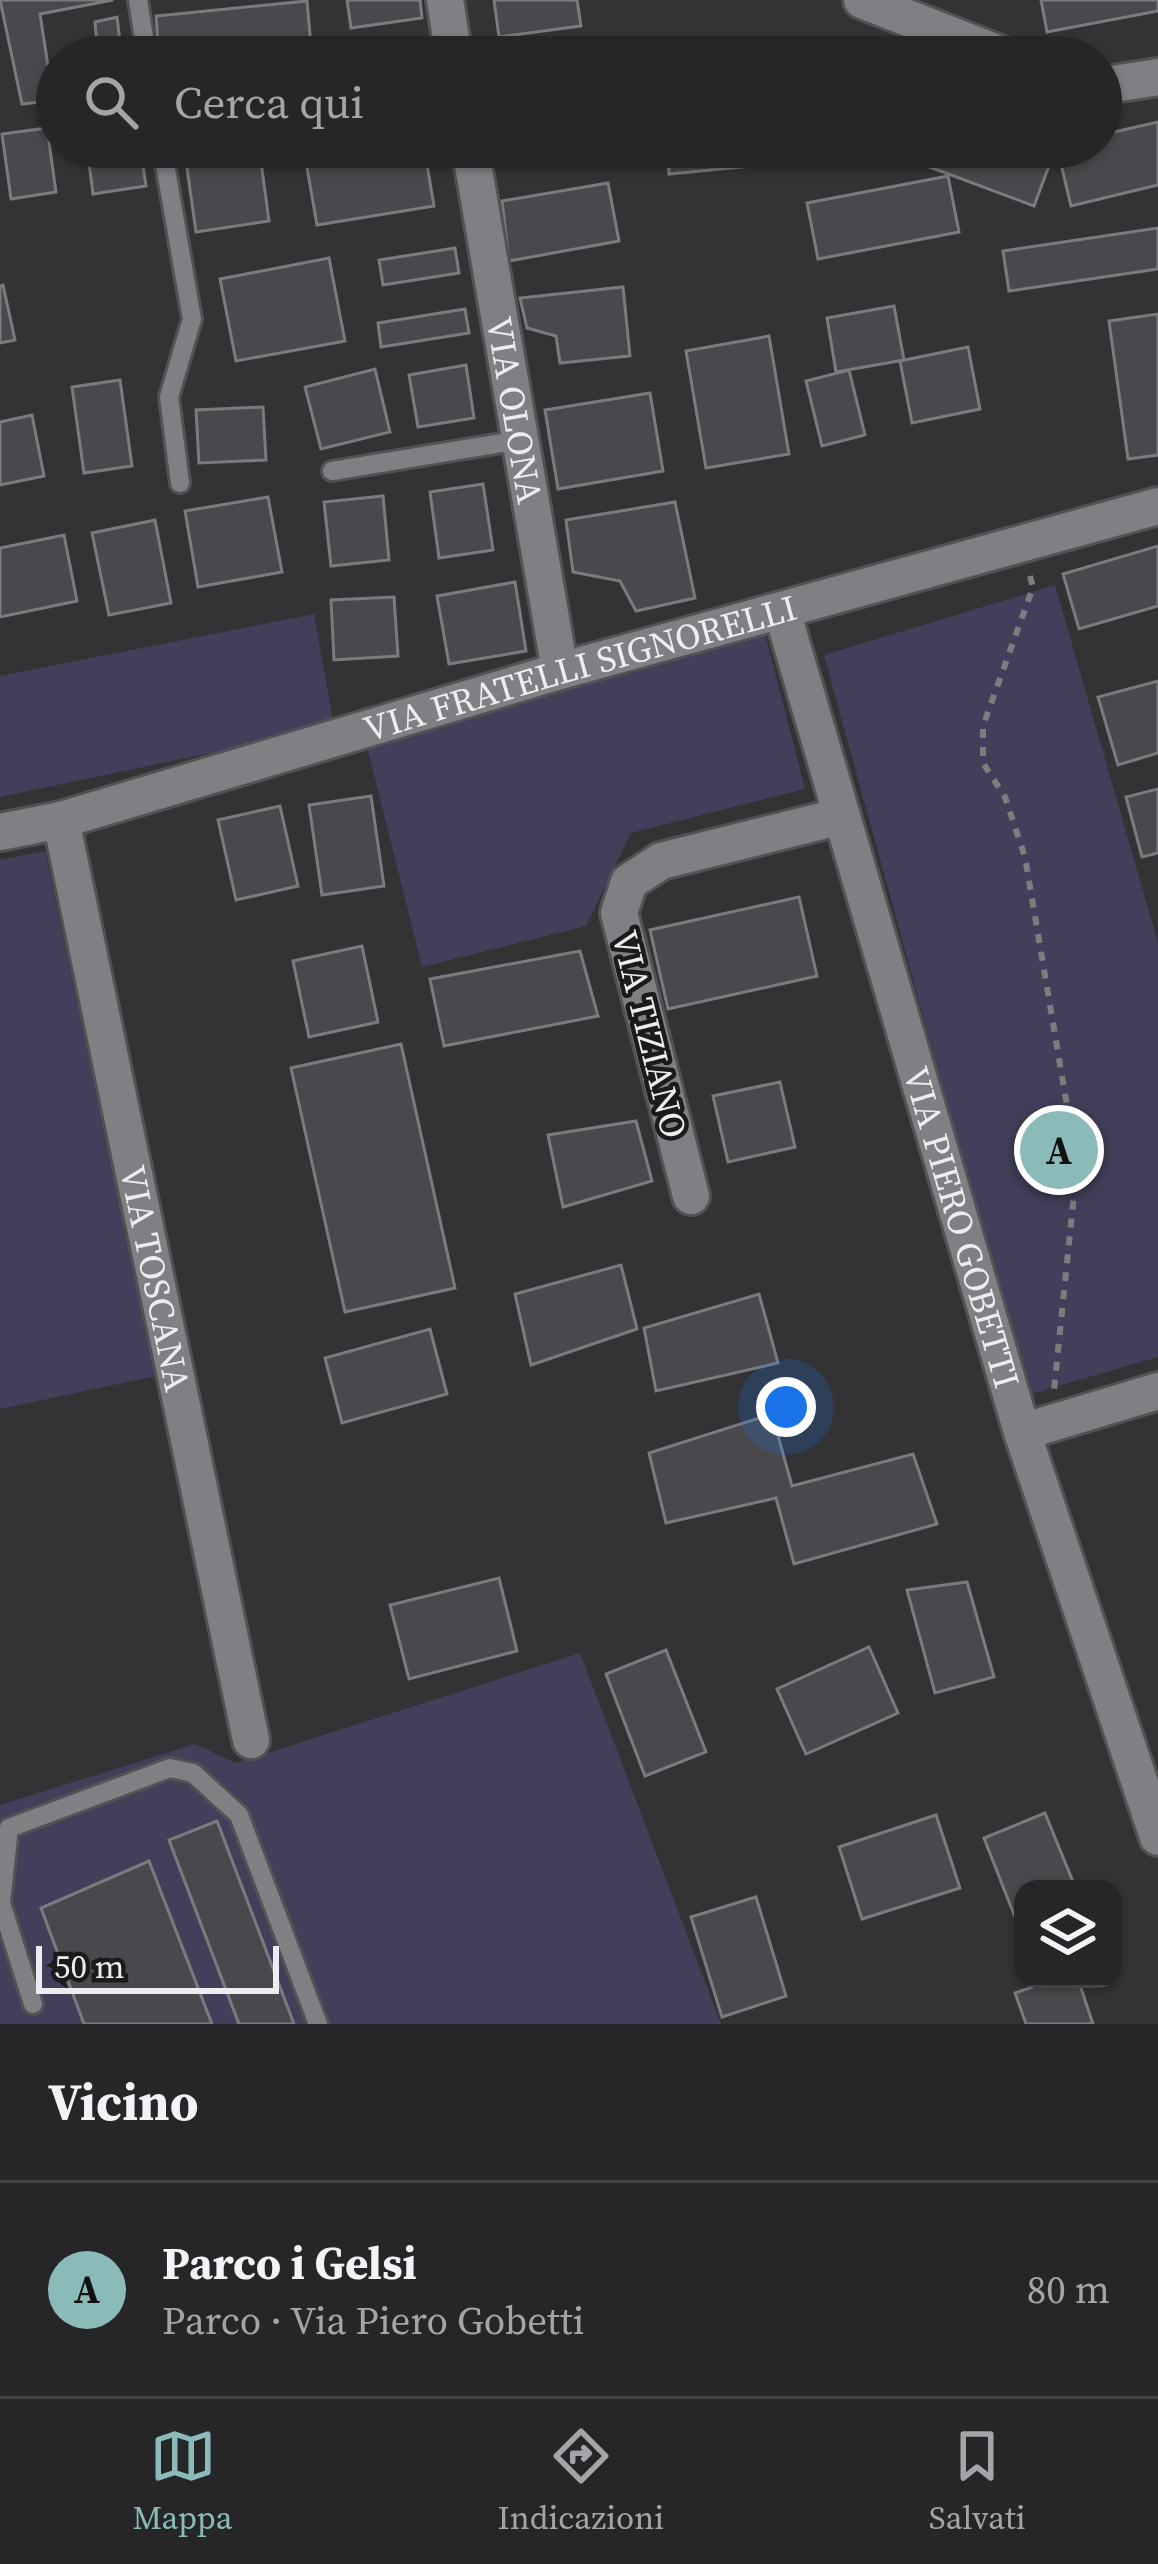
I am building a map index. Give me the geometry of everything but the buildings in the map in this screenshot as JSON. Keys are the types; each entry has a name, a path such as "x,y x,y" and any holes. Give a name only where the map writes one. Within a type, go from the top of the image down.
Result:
{"street":[{"path":"445,0 451,36"},
{"path":"862,0 954,36"},
{"path":"1122,83 1158,77"},
{"name":"VIA OLONA","path":"474,168 560,671"},
{"name":"VIA FRATELLI SIGNORELLI","path":"0,832 62,820 560,671 1158,506"},
{"name":"VIA PIERO GOBETTI","path":"782,610 1158,1837"},
{"name":"VIA TIZIANO","path":"691,1196 620,913 628,882 661,861 842,816"},
{"name":"VIA TOSCANA","path":"62,820 250,1740"},
{"path":"1035,1428 1158,1390"}],"lane":[{"path":"137,0 143,36"},
{"path":"167,168 192,319 169,397 180,483"},
{"path":"332,471 520,440"},
{"path":"33,2004 1,1903 9,1828 170,1768 193,1773 239,1815 318,2024"}],"path":[{"path":"1019,544 1033,587 980,743 983,763 1005,797 1025,857 1077,1165 1063,1329 1035,1428"}],"shaded area":[{"path":"1055,585 1158,943 1158,1357 1027,1395 824,655"},
{"path":"314,614 334,727 0,797 0,676"},
{"path":"765,634 805,789 631,833 586,926 422,967 364,735"},
{"path":"45,851 156,1376 0,1409 0,860"},
{"path":"580,1653 721,2024 0,2024 0,1805 195,1744 236,1763"}],"place":[{"name":"Parco i Gelsi","path":"1059,1150"}]}
